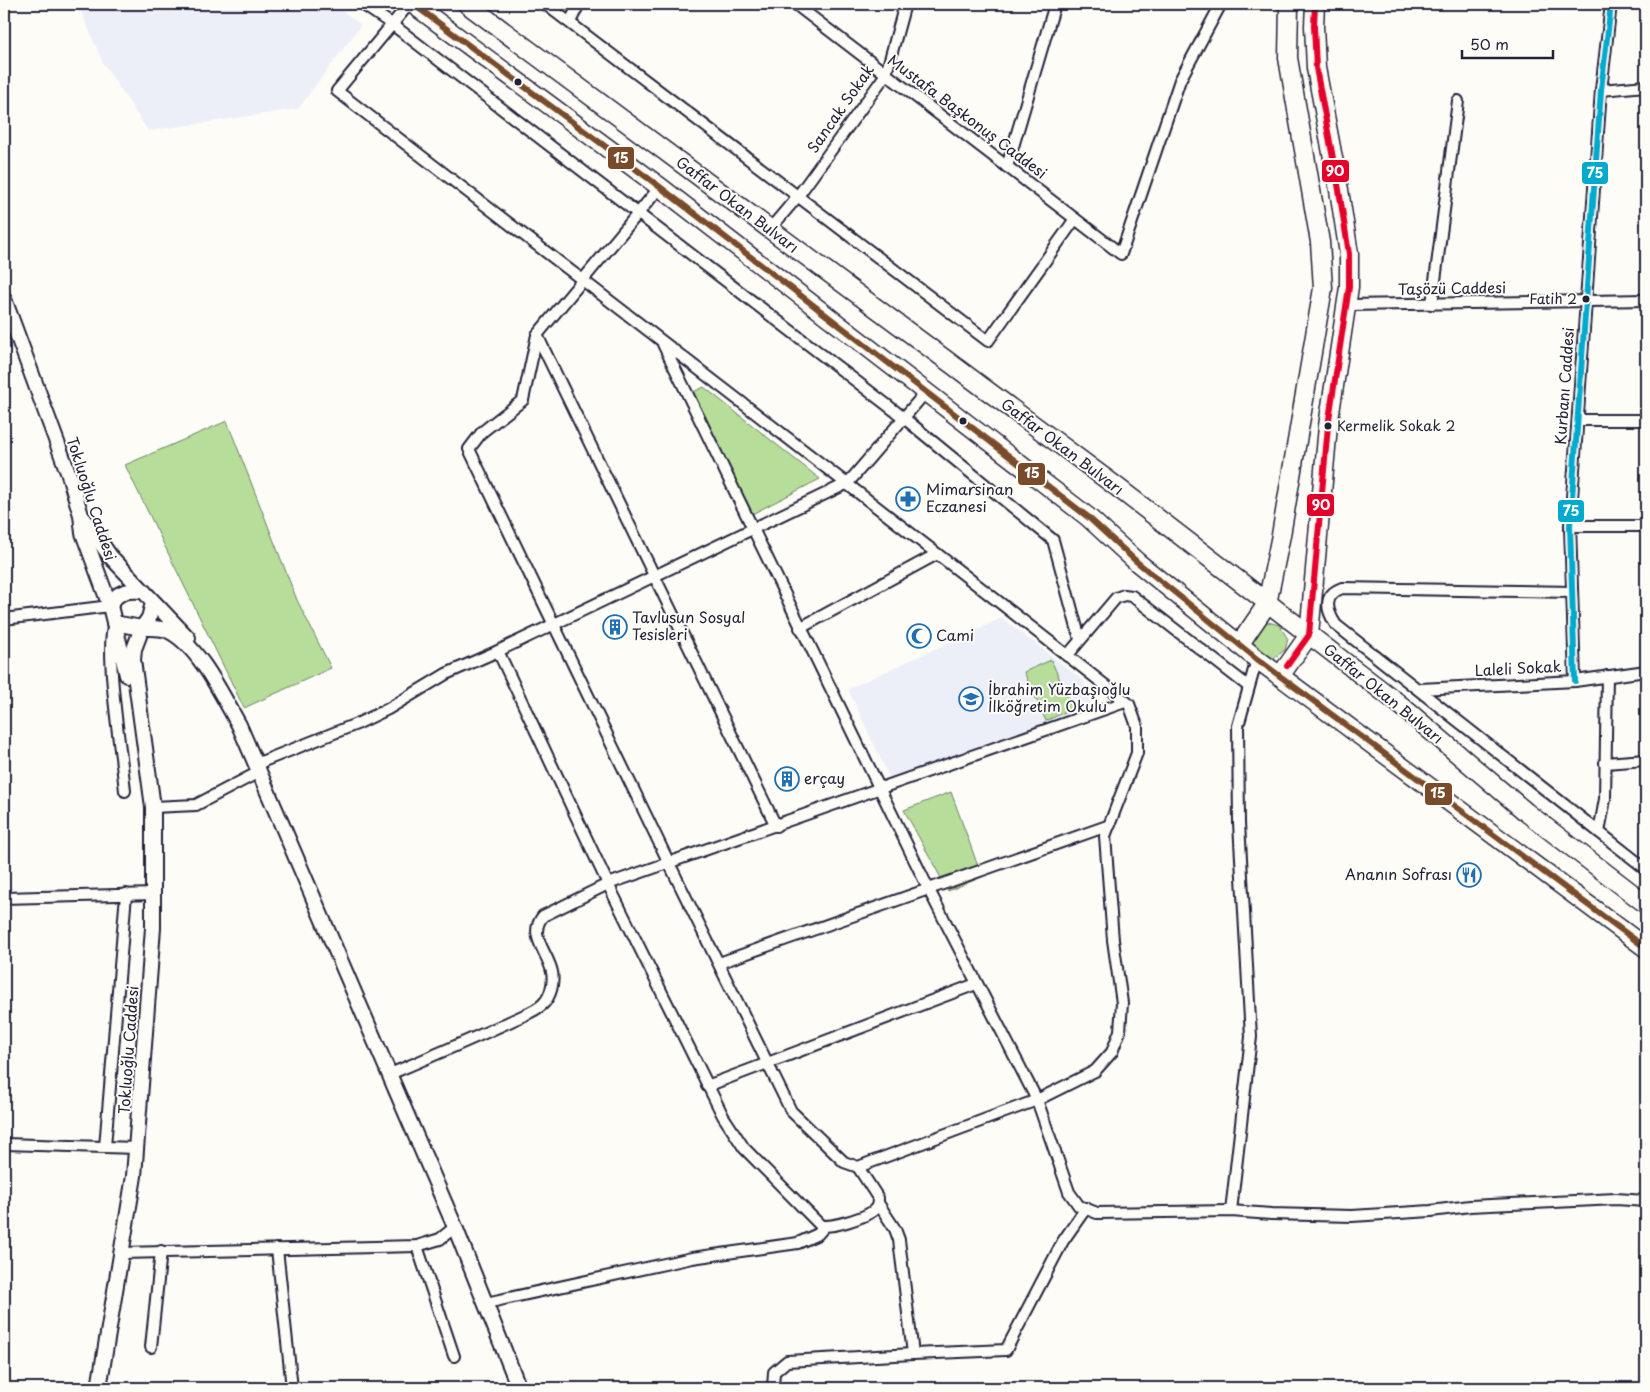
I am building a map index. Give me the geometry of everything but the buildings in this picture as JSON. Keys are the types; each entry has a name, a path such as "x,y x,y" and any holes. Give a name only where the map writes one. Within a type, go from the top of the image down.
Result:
{"highway":[{"path":"413,4 660,187 1088,517 1137,562 1257,659 1646,948"},
{"name":"Gaffar Okan Bulvarı","path":"467,4 1117,487 1398,703 1526,812 1646,904"},
{"path":"1240,645 1267,604 1283,525 1323,288 1320,242 1288,58 1289,4"},
{"path":"1280,676 1309,635 1328,426 1348,305 1348,254 1316,68 1315,4"}],"street":[{"path":"362,4 392,25 904,418 1053,540 1080,639"},
{"path":"409,4 337,91 848,483 1125,702 1135,719 1139,744 1132,772 1105,836 1113,940 1122,1003 1119,1037 1108,1059 1095,1071 1037,1100 858,1167"},
{"path":"545,4 988,341 1075,219"},
{"path":"570,22 579,4"},
{"name":"Mustafa Başkonuş Caddesi","path":"795,4 1121,254 1180,80 1222,4"},
{"name":"Sancak Sokak","path":"770,229 798,196 886,74 905,4"},
{"path":"1007,167 1055,4"},
{"name":"Kurbanı Caddesi","path":"1575,681 1570,526 1601,90 1611,4"},
{"path":"1601,90 1646,86"},
{"path":"1432,304 1458,101"},
{"path":"660,187 537,335 523,400 482,432 469,449 669,864 791,1111 844,1162 858,1167 895,1229 899,1240 913,1354"},
{"name":"Tokluoğlu Caddesi","path":"4,299 68,475 81,515 83,532 110,606 130,689 139,711"},
{"name":"Taşözü Caddesi","path":"1348,305 1646,300"},
{"path":"537,335 776,826"},
{"path":"662,341 929,890 1037,1100 1069,1192 1079,1206 1097,1213 1231,1211 1352,1216 1499,1204 1616,1199 1646,1201"},
{"path":"153,807 196,805 258,768 388,709 446,674 498,651 848,483 925,393"},
{"path":"1578,420 1646,420"},
{"path":"81,515 110,556 189,640 197,657 239,725 455,1227 519,1388"},
{"path":"1570,526 1646,526"},
{"path":"800,628 938,554"},
{"path":"1572,592 1350,588 1334,591 1328,597 1327,605 1336,625 1646,869"},
{"path":"4,619 110,606 116,596 123,592 142,592"},
{"path":"1067,656 1116,598 1124,595 1132,596 1248,686"},
{"path":"142,628 149,618 153,603"},
{"path":"125,791 111,657 110,633 114,624 168,631 197,657"},
{"name":"Tokluoğlu Caddesi","path":"99,1388 137,1148 151,967 154,894 153,807 133,654 142,628"},
{"path":"498,651 608,884 707,1086 744,1148 824,1227 833,1227 871,1212 878,1203"},
{"path":"1231,1211 1251,1037 1239,823 1238,726 1257,659"},
{"name":"Laleli Sokak","path":"1420,690 1575,681 1646,671"},
{"path":"1599,832 1604,799 1607,676"},
{"path":"390,1074 464,1043 541,1006 551,990 552,976 549,963 538,938 538,923 543,916 608,884 1125,702"},
{"path":"1605,763 1646,760"},
{"path":"719,963 1110,825"},
{"path":"105,1146 126,894"},
{"path":"4,898 154,894"},
{"path":"707,1086 976,984"},
{"path":"4,1144 137,1148"},
{"path":"774,1388 774,1372 787,1360 1006,1350 1063,1241 1086,1208"},
{"path":"122,1252 417,1246 440,1239 455,1227"},
{"path":"486,1304 692,1258 798,1243 818,1234 824,1227"},
{"path":"417,1246 454,1356"},
{"path":"277,1249 292,1388"},
{"path":"151,1347 161,1252"}],"shaded area":[{"path":"78,4 334,4 361,25 298,109 148,131 103,63"},
{"name":"İbrahim Yüzbaşıoğlu İlköğretim Okulu","path":"1002,618 1084,681 1092,710 891,781 848,689"}],"green space":[{"path":"704,387 820,479 752,514 693,392"},
{"path":"227,421 297,600 331,668 244,708 125,465"},
{"path":"1268,622 1279,625 1288,639 1285,650 1271,660 1251,646 1251,635 1262,623"},
{"path":"1051,660 1073,708 1046,721 1024,672"},
{"path":"951,792 982,877 948,891 904,810"}],"transit line":[{"name":"15","path":"413,4 660,187 1088,517 1137,562 1257,659 1646,948"},
{"name":"90","path":"1287,666 1309,635 1328,426 1349,287 1349,254 1316,68 1315,4"},
{"name":"75","path":"1575,681 1570,526 1601,90 1611,4"}],"place":[{"name":"Fatih 2","path":"1586,299"},
{"name":"Kermelik Sokak 2","path":"1328,426"},
{"name":"Mimarsinan Eczanesi","path":"908,499"},
{"name":"Tavlusun Sosyal Tesisleri","path":"615,627"},
{"name":"Cami","path":"919,636"},
{"name":"İbrahim Yüzbaşıoğlu İlköğretim Okulu","path":"971,699"},
{"name":"erçay","path":"787,779"},
{"name":"Ananın Sofrası","path":"1469,875"}]}
